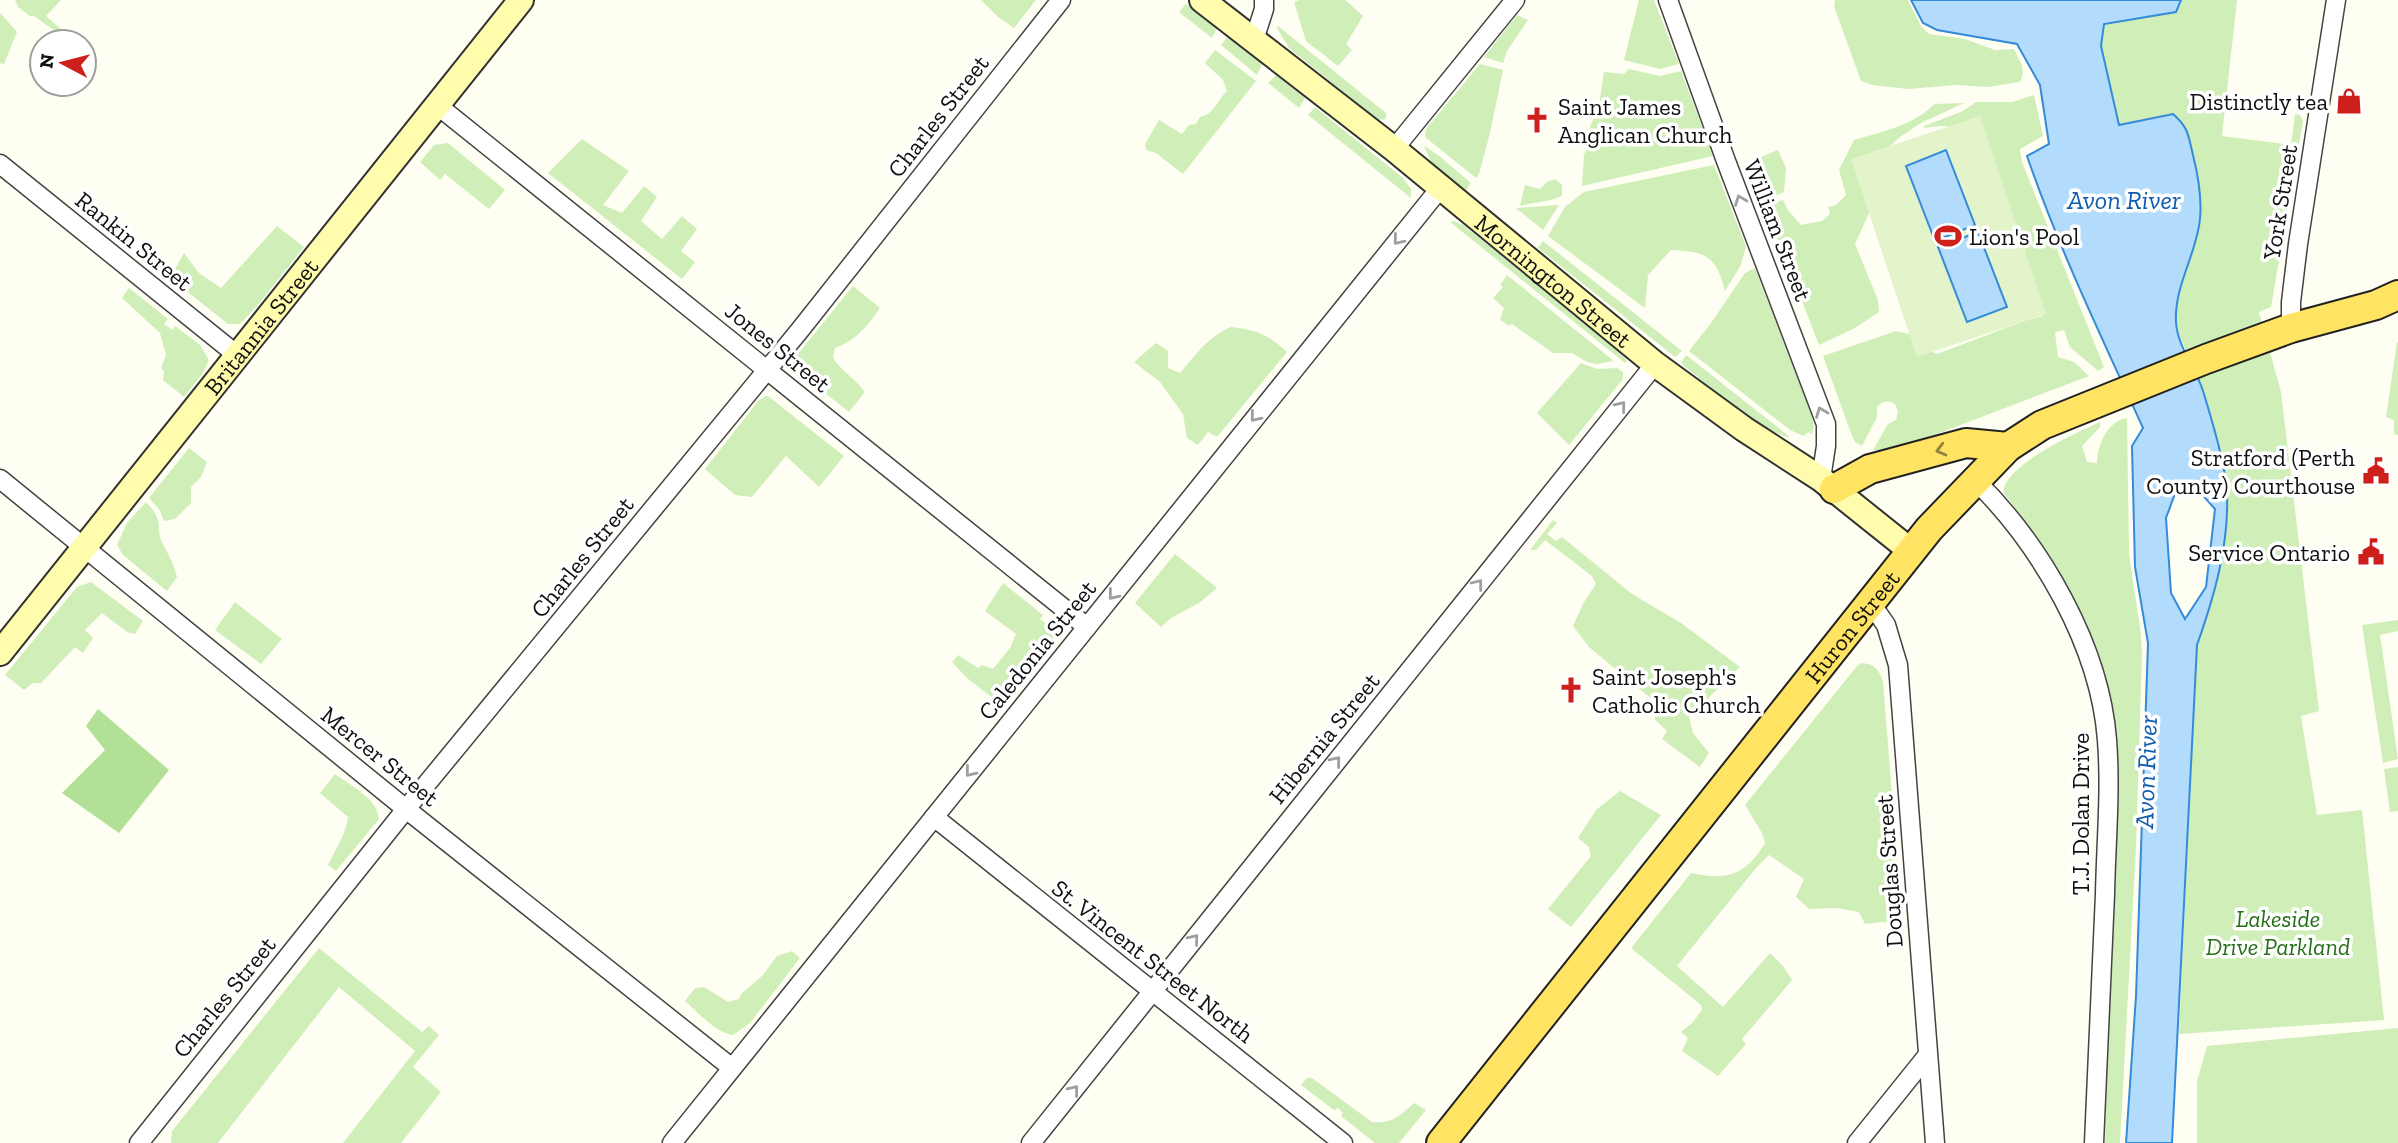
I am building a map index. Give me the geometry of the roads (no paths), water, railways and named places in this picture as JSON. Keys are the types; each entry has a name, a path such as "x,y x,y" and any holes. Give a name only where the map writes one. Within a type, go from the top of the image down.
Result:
{"main road":[{"name":"Huron Street","path":"1441,1143 1935,521 2008,447 2042,425 2206,359 2291,328 2376,305 2398,295"},
{"path":"1827,484 1870,469 1966,443 2008,447"}],"street":[{"name":"Britannia Street","path":"0,653 521,0"},
{"name":"Charles Street","path":"139,1143 406,809 767,370 1061,0"},
{"name":"Mornington Street","path":"1202,0 1394,149 1655,364 1827,484 1911,551"},
{"path":"1254,40 1264,9 1264,0"},
{"path":"1394,149 1515,0"},
{"name":"William Street","path":"1668,0 1826,424 1827,484"},
{"name":"York Street","path":"2291,328 2298,244 2336,0"},
{"name":"Jones Street","path":"437,105 1087,627"},
{"name":"Rankin Street","path":"0,164 237,355"},
{"name":"Caledonia Street","path":"672,1143 1441,187"},
{"name":"Hibernia Street","path":"1031,1143 1655,364"},
{"name":"Mercer Street","path":"0,479 406,809 732,1068"},
{"name":"T.J. Dolan Drive","path":"1975,480 1991,495 2028,541 2057,587 2083,641 2097,688 2107,738 2108,792 2094,1143"},
{"name":"Douglas Street","path":"1870,602 1886,625 1898,665 1935,1143"},
{"name":"St. Vincent Street North","path":"934,817 1343,1143"},
{"path":"1857,1143 1927,1056"}],"water":[{"name":"Avon River","path":"1911,0 2181,0 2176,12 2104,24 2101,46 2119,125 2173,114 2189,137 2199,187 2200,219 2178,296 2176,322 2180,340 2200,382 2210,414 2222,457 2227,494 2223,552 2197,645 2172,1143 2126,1143 2136,996 2148,643 2135,567 2132,446 2143,428 2067,259 2027,156 2049,144 2040,85 2017,44 1937,30 1923,23","holes":["2176,491 2200,492 2215,509 2206,587 2185,619 2171,593 2166,518"]},
{"path":"1946,150 1975,225 1935,241 1906,166"},
{"path":"1978,232 2007,307 1967,322 1938,247"}],"place":[{"name":"Distinctly tea","path":"2349,101"},
{"name":"Saint James Anglican Church","path":"1537,120"},
{"name":"Lion's Pool","path":"1948,236"},
{"name":"Stratford (Perth County) Courthouse","path":"2376,471"},
{"name":"Service Ontario","path":"2371,552"},
{"name":"Saint Joseph's Catholic Church","path":"1571,690"}],"park label":[{"name":"Lakeside Drive Parkland","path":"2278,932"}]}
